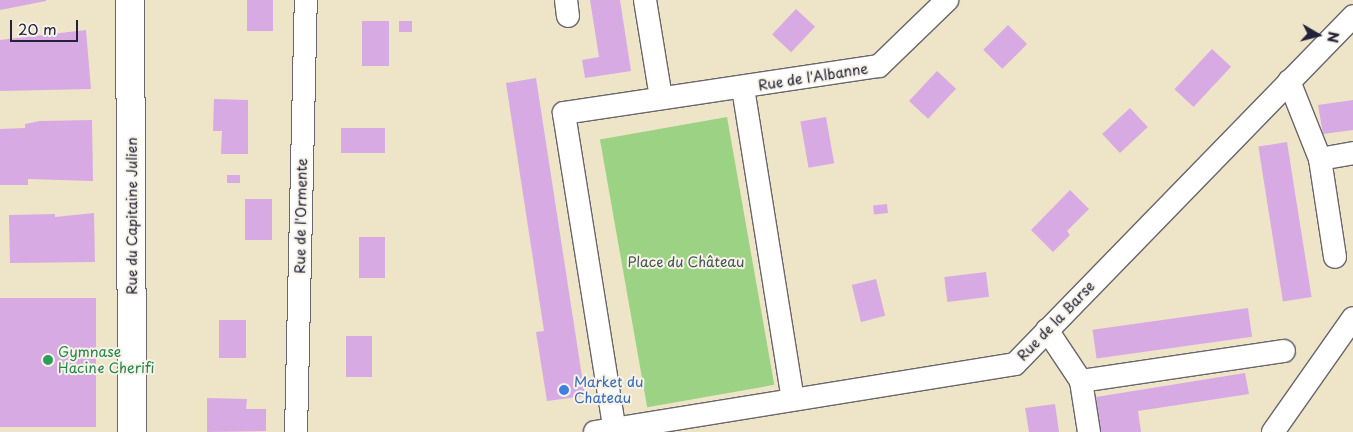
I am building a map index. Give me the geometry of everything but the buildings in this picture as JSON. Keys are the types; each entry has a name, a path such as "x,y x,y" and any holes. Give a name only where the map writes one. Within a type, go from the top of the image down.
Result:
{"street":[{"name":"Rue du Capitaine Julien","path":"130,0 132,432"},
{"name":"Rue de l'Ormente","path":"296,432 306,0"},
{"path":"645,0 661,98"},
{"name":"Rue de l'Albanne","path":"743,88 879,66 947,0"},
{"name":"Rue de la Barse","path":"608,431 793,398 1015,364 1353,16"},
{"path":"1289,81 1320,159 1336,257"},
{"path":"608,431 564,113 743,88 793,398"},
{"path":"1320,159 1353,153"},
{"path":"1273,432 1353,318"},
{"path":"1047,330 1082,381 1089,432"},
{"path":"1082,381 1284,351"}],"green space":[{"name":"Place du Château","path":"727,117 774,385 647,407 600,139"}],"place":[{"name":"Gymnase Hacine Cherifi","path":"48,360"},
{"name":"Market du Chateau","path":"564,390"}]}
